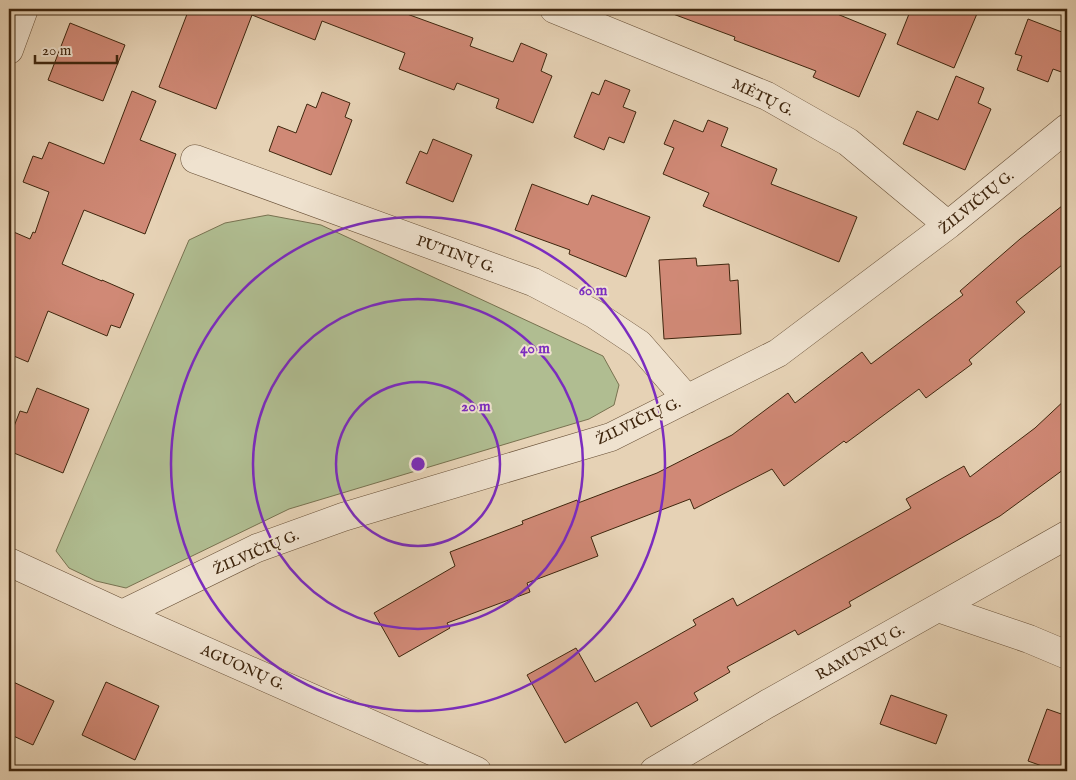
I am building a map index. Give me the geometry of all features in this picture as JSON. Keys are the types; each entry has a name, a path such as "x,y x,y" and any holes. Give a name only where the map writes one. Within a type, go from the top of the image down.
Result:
{"street":[{"path":"9,50 24,9"},
{"name":"MĖTŲ G.","path":"554,9 767,96 848,142 948,225"},
{"name":"ŽILVIČIŲ G.","path":"122,614 257,548 343,517 611,437 778,353 948,225 1067,128"},
{"name":"PUTINŲ G.","path":"195,159 533,282 594,314 639,344 687,398"},
{"name":"RAMUNIŲ G.","path":"654,771 766,704 1067,535"},
{"name":"AGUONŲ G.","path":"9,562 477,771"},
{"path":"938,608 1067,655"}],"green space":[{"path":"268,215 321,225 603,356 619,385 614,405 589,419 289,509 126,588 96,581 69,568 56,551 189,240 225,223"}],"building":[{"path":"189,9 409,9 407,14 473,38 470,46 513,62 521,43 547,54 541,71 552,76 533,123 496,108 499,99 457,83 454,90 399,69 405,53 322,21 315,40 252,15 216,109 159,87"},
{"path":"666,9 825,9 886,34 859,97 813,77 816,71 734,40 735,37 665,11"},
{"path":"911,9 979,9 954,68 897,44"},
{"path":"1028,19 1067,34 1067,74 1053,69 1048,82 1017,70 1022,56 1015,54"},
{"path":"70,23 125,45 103,101 48,80"},
{"path":"956,76 984,88 978,103 991,109 965,170 903,144 917,111 938,120"},
{"path":"605,80 630,90 623,107 636,112 624,143 609,137 604,150 574,137 592,92 599,95"},
{"path":"132,91 156,101 140,140 176,154 145,234 84,210 62,264 134,294 120,328 111,325 107,336 48,311 28,362 9,354 9,230 30,239 33,232 35,233 49,192 23,182 33,156 42,159 49,142 104,164"},
{"path":"322,92 350,103 345,117 352,120 331,175 269,151 278,126 296,133 307,104 316,108"},
{"path":"674,120 703,132 708,120 728,128 721,146 777,169 771,184 857,217 839,262 703,206 709,193 663,174 674,148 664,144"},
{"path":"433,139 472,155 453,202 406,183 420,151 427,154"},
{"path":"532,184 588,205 592,195 650,217 626,277 569,254 570,250 515,230"},
{"path":"1067,202 1067,261 1016,302 1025,312 969,360 972,364 926,398 919,389 846,443 844,441 784,486 772,469 694,509 690,499 591,537 598,556 527,583 530,592 447,623 450,628 399,657 374,613 455,566 450,552 523,524 522,521 577,500 578,503 657,473 732,435 788,393 795,403 862,352 871,364 963,295 960,291 1020,239"},
{"path":"696,258 697,266 729,264 730,281 738,280 741,334 664,339 659,260"},
{"path":"37,388 89,409 63,473 9,451 9,439 20,411 27,413"},
{"path":"1067,398 1067,467 1000,516 849,602 851,606 798,635 795,630 727,667 730,672 694,693 698,700 651,727 637,702 565,743 527,675 576,648 595,682 696,625 693,620 733,598 737,606 911,508 906,499 964,466 970,477 1035,428"},
{"path":"9,680 54,701 33,745 9,734"},
{"path":"106,682 159,706 135,760 82,735"},
{"path":"891,695 947,715 936,744 880,724"},
{"path":"1047,709 1067,716 1067,771 1056,771 1028,761"}]}
